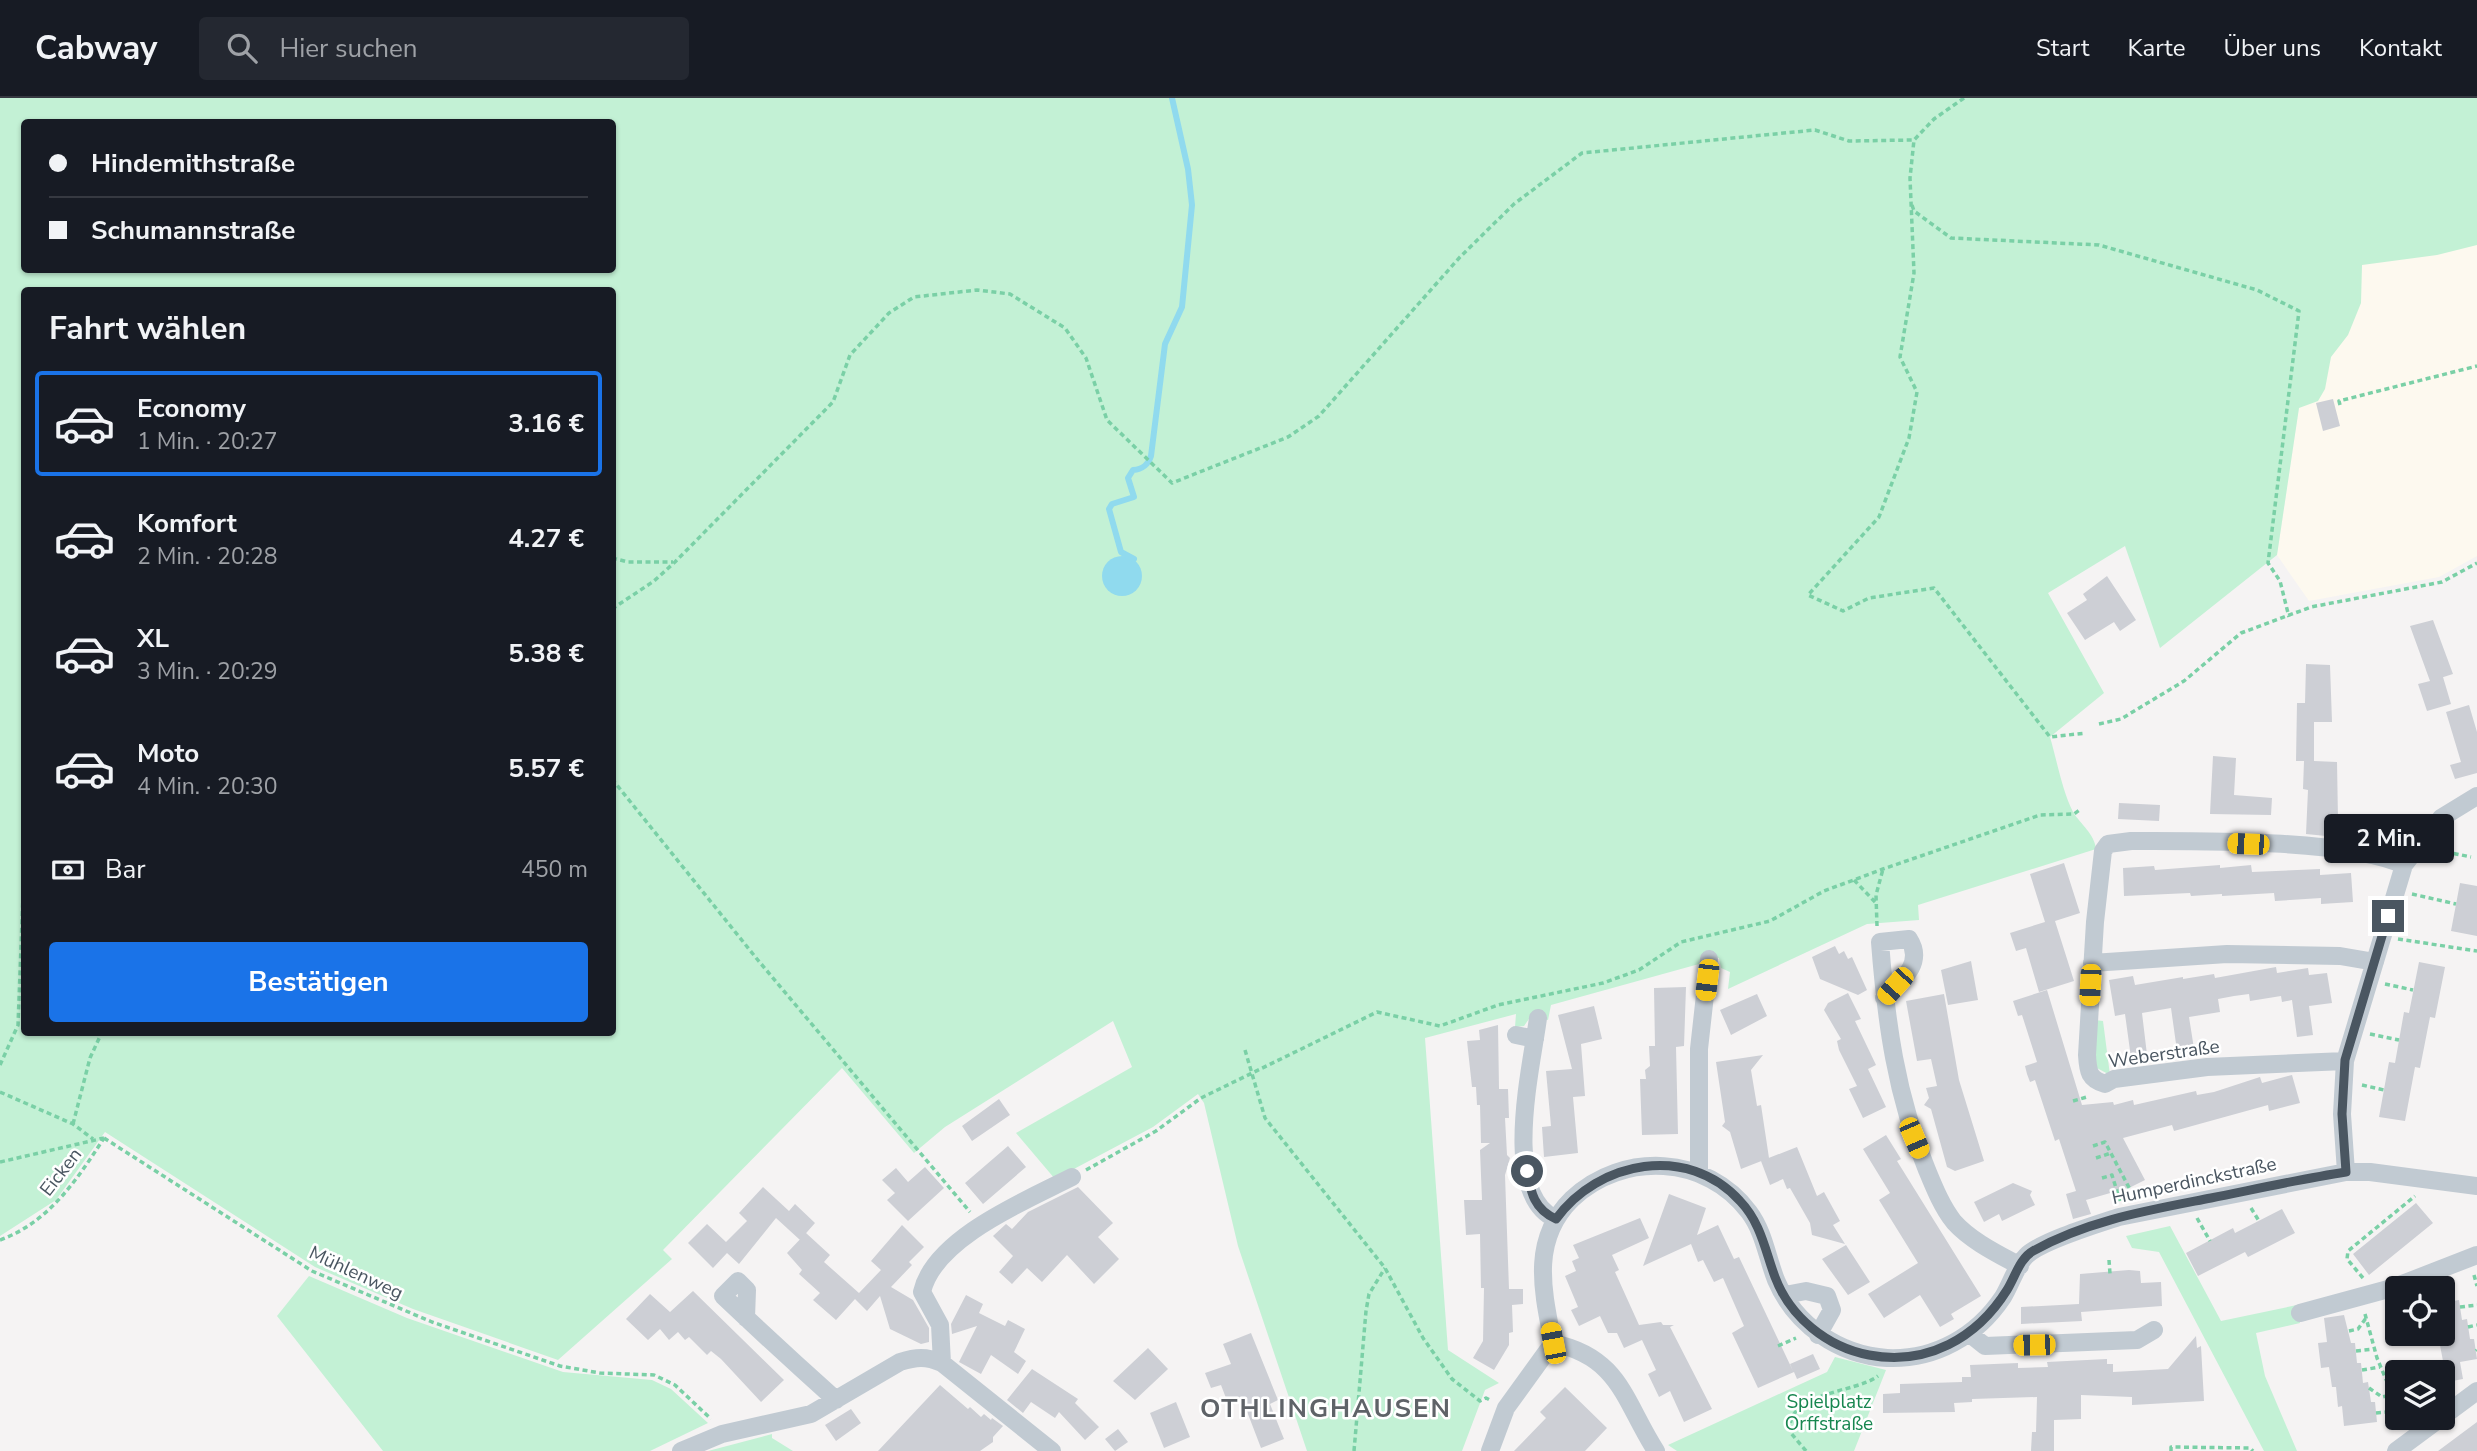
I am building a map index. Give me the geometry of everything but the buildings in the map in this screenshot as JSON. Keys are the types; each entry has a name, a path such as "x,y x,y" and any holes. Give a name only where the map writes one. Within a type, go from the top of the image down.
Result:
{"street":[{"path":"2346,1172 2342,1114 2345,1060 2404,865 2441,818 2477,796"},
{"name":"Weberstraße","path":"2345,1060 2234,1065 2114,1079 2105,1084 2093,1079 2088,1072 2087,1055 2092,962 2103,851 2108,844 2158,841 2304,847 2375,856 2404,865"},
{"path":"2092,962 2227,954 2340,956 2375,962"},
{"path":"1699,1173 1699,1049 1709,959"},
{"path":"1884,998 1891,1054 1901,1098 1914,1138 1943,1205 1955,1222 1973,1238 2020,1266"},
{"path":"1538,1018 1524,1102 1527,1171 1530,1191 1539,1209 1556,1219"},
{"path":"1516,1035 1535,1039"},
{"path":"1490,1451 1506,1408 1553,1343 1541,1282 1546,1245 1556,1219 1575,1197 1597,1180 1630,1168 1679,1167 1699,1173 1726,1188 1751,1214 1785,1295 1818,1335 1858,1353 1886,1358"},
{"name":"Humperdinckstraße","path":"1886,1358 1932,1352 1970,1334 1989,1317 2025,1256 2125,1216 2346,1172 2370,1172 2477,1186"},
{"path":"942,1363 940,1325 924,1299 924,1284 956,1244 981,1224 1072,1178"},
{"path":"2300,1313 2428,1276 2477,1255"},
{"path":"1785,1295 1806,1291 1827,1296 1832,1310 1818,1335"},
{"path":"746,1318 836,1400"},
{"path":"1970,1334 1985,1346 2137,1340 2154,1330"},
{"path":"1553,1343 1593,1357 1610,1372 1627,1394 1656,1451"},
{"path":"681,1451 722,1433 811,1414 908,1360 929,1358 942,1363 1052,1451"},
{"path":"2396,1451 2477,1391"}],"path":[{"path":"1964,98 1934,118 1914,140 1910,196 1914,273 1900,357 1917,392 1909,438 1879,517 1808,595 1843,611 1869,598 1934,588 2050,737 2086,733"},
{"path":"616,606 654,581 675,562 833,402 850,355 890,313 914,297 976,290 1010,295 1065,328 1086,358 1107,420 1172,482 1288,437 1319,416 1460,257 1514,204 1582,153 1815,130 1849,141 1914,140"},
{"path":"1910,196 1914,211 1951,238 2099,245 2257,290 2299,311 2268,563 2280,581 2288,617"},
{"path":"2340,405 2339,401 2388,391 2477,366"},
{"path":"616,559 628,562 675,562"},
{"path":"2099,724 2121,719 2184,681 2241,633 2311,607 2442,583 2477,563"},
{"path":"616,784 758,959 981,1224"},
{"path":"1072,1178 1156,1131 1189,1104 1377,1012 1440,1026 1498,1005 1603,983 1639,970 1681,942 1770,921 1824,891 1883,869 2040,815 2074,814 2081,809"},
{"path":"2417,846 2471,857"},
{"path":"1877,923 1876,903 1883,869"},
{"path":"1854,880 1876,903"},
{"path":"2396,890 2456,904"},
{"path":"2382,937 2477,951"},
{"path":"0,1065 18,1025 21,947"},
{"path":"2369,981 2413,990"},
{"path":"2354,1031 2399,1040"},
{"path":"73,1124 90,1058 100,1036"},
{"path":"1245,1050 1261,1111 1281,1141 1385,1268 1429,1347 1452,1379 1480,1401"},
{"path":"0,1091 73,1124 93,1139"},
{"path":"0,1162 104,1138"},
{"name":"Eicken","path":"0,1240 17,1233 58,1203 104,1138"},
{"name":"Mühlenweg","path":"104,1138 312,1271 432,1322 560,1366 654,1375 670,1382 715,1421 722,1433"},
{"path":"2093,1146 2105,1142 2111,1153 2096,1158"},
{"name":"Humperdinckstraße","path":"2111,1153 2129,1188"},
{"name":"Humperdinckstraße","path":"2102,1178 2112,1175 2120,1201"},
{"path":"2358,1298 2357,1290 2363,1276 2347,1259 2348,1251 2432,1181"},
{"path":"2109,1260 2110,1274"},
{"path":"1354,1451 1366,1311 1369,1294 1385,1268"},
{"path":"2460,1307 2477,1305"},
{"path":"2349,1331 2358,1329 2366,1318 2385,1380"},
{"path":"2468,1327 2477,1325"},
{"path":"1778,1346 1796,1338"},
{"path":"2356,1351 2374,1349"},
{"path":"1806,1451 1790,1432 1790,1424 1796,1411 1828,1393 1856,1387 1871,1380 1881,1373 1886,1358"},
{"path":"2362,1370 2380,1367"},
{"path":"2369,1388 2385,1396"},
{"path":"2376,1413 2385,1412"},
{"path":"2171,1451 2171,1447 2250,1448 2253,1451"}],"shaded area":[{"path":"2345,98 2477,98 2477,556 2439,577 2309,601 2277,555"}],"green space":[{"path":"0,98 2477,98 2477,245 2437,255 2362,265 2361,303 2348,335 2331,357 2325,389 2318,401 2299,408 2277,555 2160,648 2125,546 2048,593 2104,693 2050,737 2069,803 2093,838 2096,849 1918,905 1919,920 1867,924 1728,989 1730,972 1721,968 1719,958 1701,955 1699,964 1551,1005 1548,1020 1531,1016 1524,1026 1515,1027 1516,1014 1425,1038 1448,1350 1499,1383 1485,1390 1462,1451 1307,1451 1238,1246 1204,1103 1198,1094 1153,1127 1055,1179 1016,1133 1132,1067 1113,1021 945,1127 914,1153 842,1068 663,1250 672,1259 558,1360 413,1309 315,1267 105,1132 56,1200 0,1236"},
{"path":"2095,1020 2103,1021 2110,1075 2095,1067"},
{"path":"2170,1226 2221,1321 2297,1305 2300,1323 2256,1333 2265,1376 2297,1451 2264,1451 2159,1252 2132,1248 2126,1236"},
{"path":"309,1276 407,1318 563,1372 652,1380 671,1389 708,1423 650,1451 383,1451 277,1316"},
{"name":"Spielplatz Orffstraße","path":"1835,1357 1886,1370 1854,1451 1677,1451 1668,1445 1827,1372"},
{"path":"772,1434 772,1438 793,1451 708,1451"}],"water":[{"path":"1122,556 1136,562 1142,576 1136,590 1122,596 1108,590 1102,576 1108,562"}],"waterway":[{"path":"1134,559 1121,552 1109,509 1112,504 1134,497 1128,478 1133,470 1147,464 1151,456 1165,344 1182,307 1192,205 1188,169 1172,98"}],"district":[{"name":"OTHLINGHAUSEN","path":"1326,1408"}],"route":[{"path":"1527,1171 1530,1191 1539,1209 1556,1219 1575,1197 1608,1175 1645,1166 1679,1167 1699,1173 1726,1188 1751,1214 1766,1245 1780,1287 1798,1314 1818,1335 1844,1348 1872,1356 1903,1358 1932,1352 1970,1334 1989,1317 2025,1256 2083,1229 2125,1216 2346,1172 2342,1114 2345,1060 2388,916"}]}
